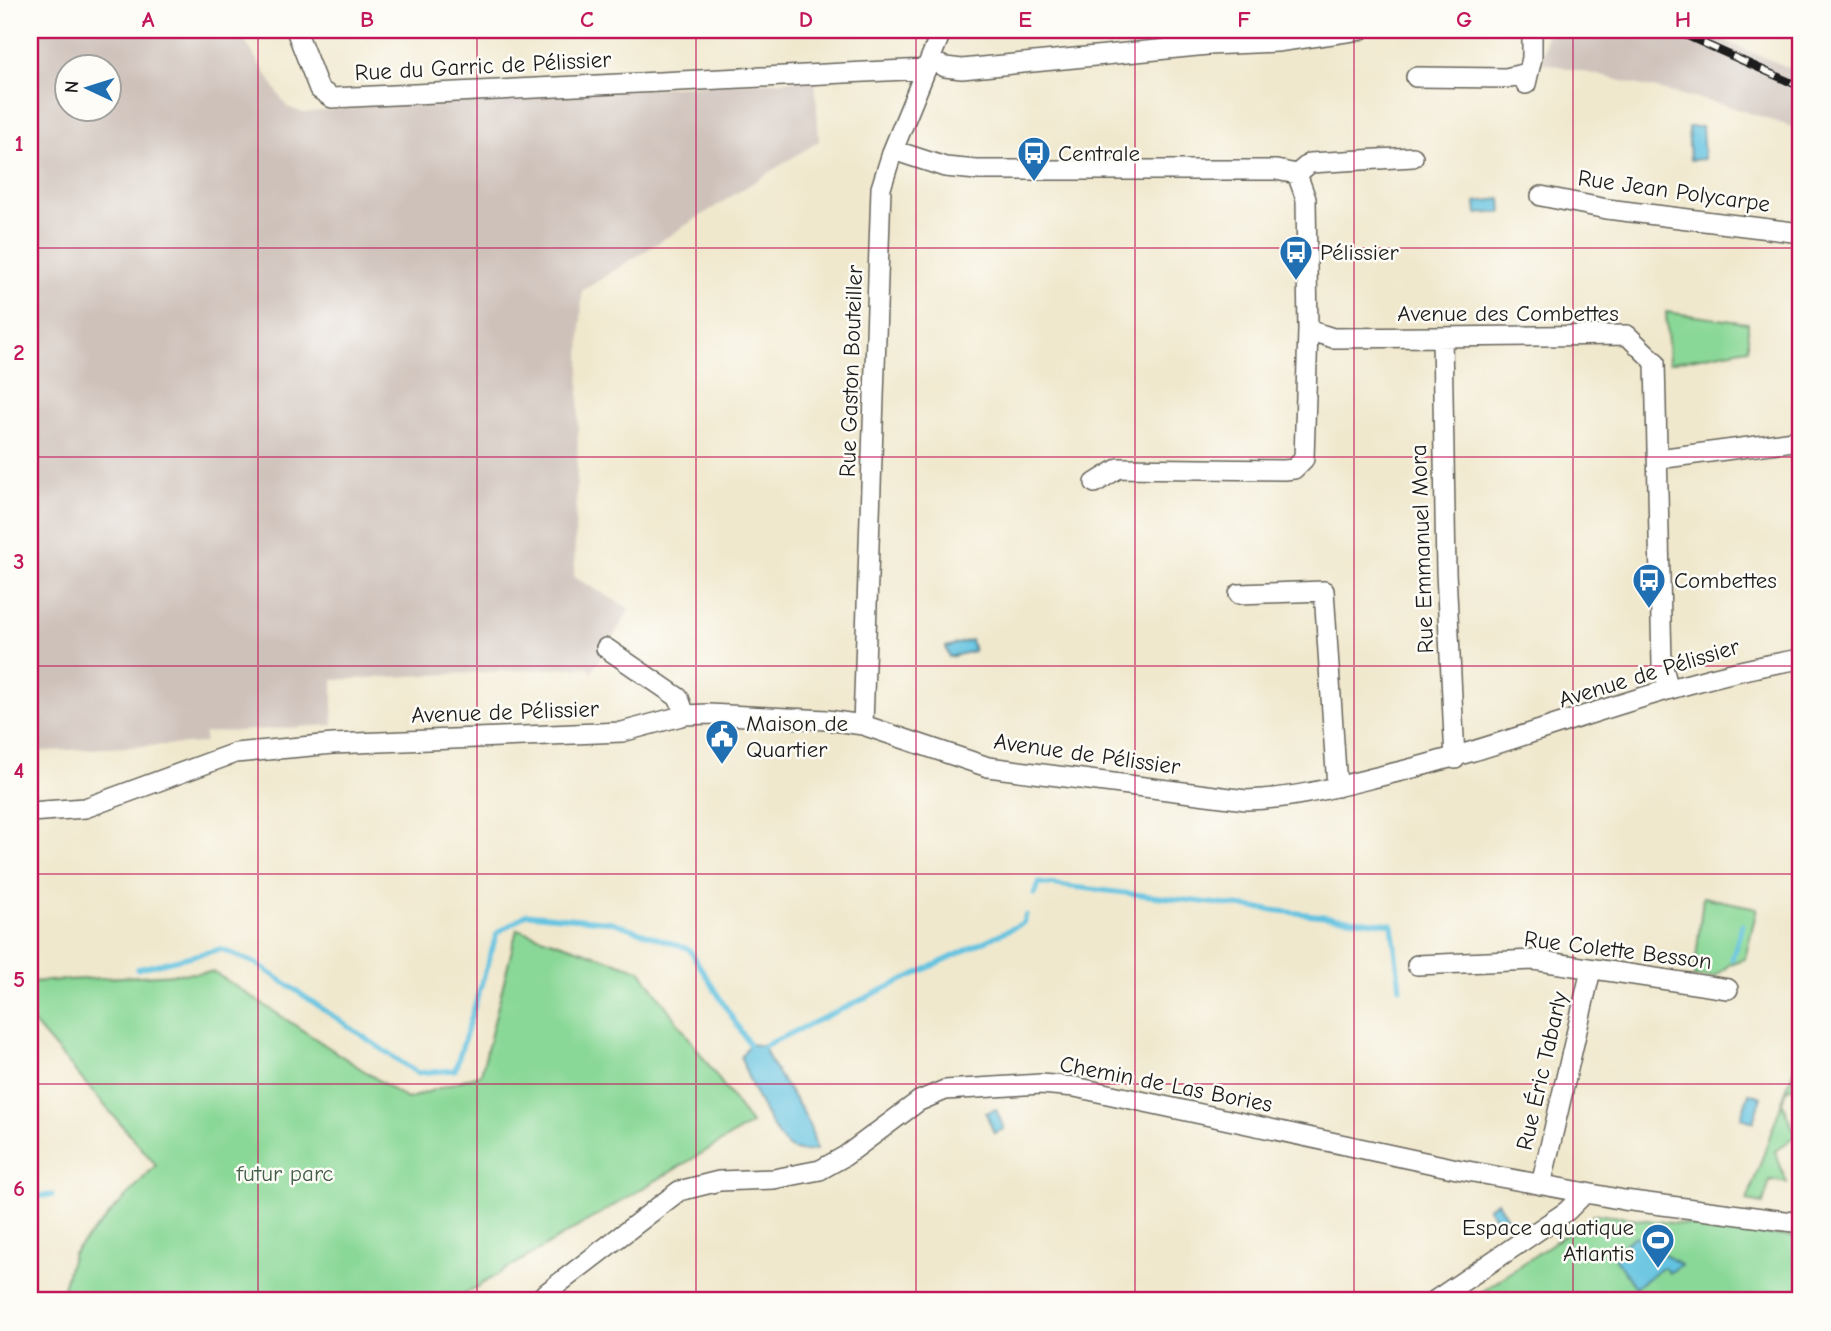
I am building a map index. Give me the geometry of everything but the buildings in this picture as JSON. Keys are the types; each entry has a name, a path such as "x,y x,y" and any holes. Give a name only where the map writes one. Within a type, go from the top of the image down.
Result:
{"street":[{"name":"Rue du Garric de Pélissier","path":"296,30 318,89 332,98 928,65 962,69 1208,37 1277,42 1360,30"},
{"name":"Rue Gaston Bouteiller","path":"863,725 881,188 892,150 942,30"},
{"path":"1416,77 1527,79 1532,58 1532,30"},
{"path":"892,150 958,169 1276,170 1297,174"},
{"path":"1297,174 1310,163 1413,158"},
{"path":"1095,484 1119,468 1294,469 1304,459 1308,330 1306,199 1297,174"},
{"name":"Rue Jean Polycarpe","path":"1541,196 1607,209 1801,233"},
{"name":"Avenue des Combettes","path":"1308,330 1333,338 1627,335 1655,362 1662,664 1669,689"},
{"name":"Rue Emmanuel Mora","path":"1441,337 1446,572 1455,759"},
{"path":"1658,459 1801,440"},
{"path":"1239,594 1324,591 1337,787"},
{"path":"606,648 679,698 685,715"},
{"name":"Avenue de Pélissier","path":"30,812 85,808 234,753 333,744 622,732 685,715 783,717 863,725 988,767 1246,800 1284,799 1455,759 1669,689 1747,668 1801,659"},
{"name":"Rue Colette Besson","path":"1418,965 1534,960 1728,989"},
{"name":"Rue Éric Tabarly","path":"1541,1185 1591,970"},
{"name":"Chemin de Las Bories","path":"536,1301 679,1191 719,1181 774,1179 820,1170 845,1156 919,1101 945,1090 1041,1084 1075,1087 1370,1152 1541,1185 1801,1223"},
{"path":"1434,1301 1567,1211 1585,1193"}],"shaded area":[{"path":"30,30 238,30 287,107 304,113 408,101 815,79 819,141 582,291 574,577 630,609 591,673 589,667 333,680 333,725 205,733 204,743 30,752"},
{"path":"1547,30 1699,30 1801,73 1801,130 1728,106 1542,62"}],"green space":[{"path":"1666,312 1748,323 1748,348 1669,363"},
{"path":"1703,897 1757,908 1745,959 1730,964 1715,977 1694,977"},
{"name":"futur parc","path":"517,929 640,970 751,1124 453,1301 59,1301 73,1253 156,1165 30,1019 30,982 214,972 407,1099 481,1074"},
{"path":"1801,1048 1801,1081 1787,1091 1782,1102 1796,1136 1775,1151 1787,1183 1770,1180 1763,1204 1747,1201"},
{"name":"Espace aquatique Atlantis","path":"1595,1214 1801,1238 1801,1301 1469,1301"}],"water":[{"path":"1688,127 1702,127 1704,159 1690,160"},
{"path":"1501,199 1502,212 1477,214 1476,202"},
{"path":"971,640 974,651 949,657 946,647"},
{"path":"749,1044 764,1046 777,1073 807,1120 816,1150 793,1150 776,1132 754,1092 741,1057"},
{"path":"1749,1093 1761,1097 1753,1122 1741,1118"},
{"path":"996,1109 1004,1129 994,1133 986,1113"},
{"path":"1497,1202 1508,1219 1500,1224 1488,1208"},
{"path":"1636,1236 1681,1265 1669,1273 1664,1267 1635,1287 1611,1253"}],"waterway":[{"path":"1034,894 1039,883 1392,924 1400,988"},
{"path":"137,969 221,949 257,964 417,1073 455,1070 497,933 527,914 612,922 689,949 749,1044"},
{"path":"764,1046 1023,923 1026,915"},
{"path":"1732,959 1742,925"},
{"path":"30,1197 52,1195"}],"railway":[{"path":"1674,30 1801,87"}],"place":[{"name":"Centrale","path":"1034,183"},
{"name":"Pélissier","path":"1296,282"},
{"name":"Combettes","path":"1649,610"},
{"name":"Maison de Quartier","path":"722,766"},
{"name":"Espace aquatique Atlantis","path":"1658,1270"}]}
